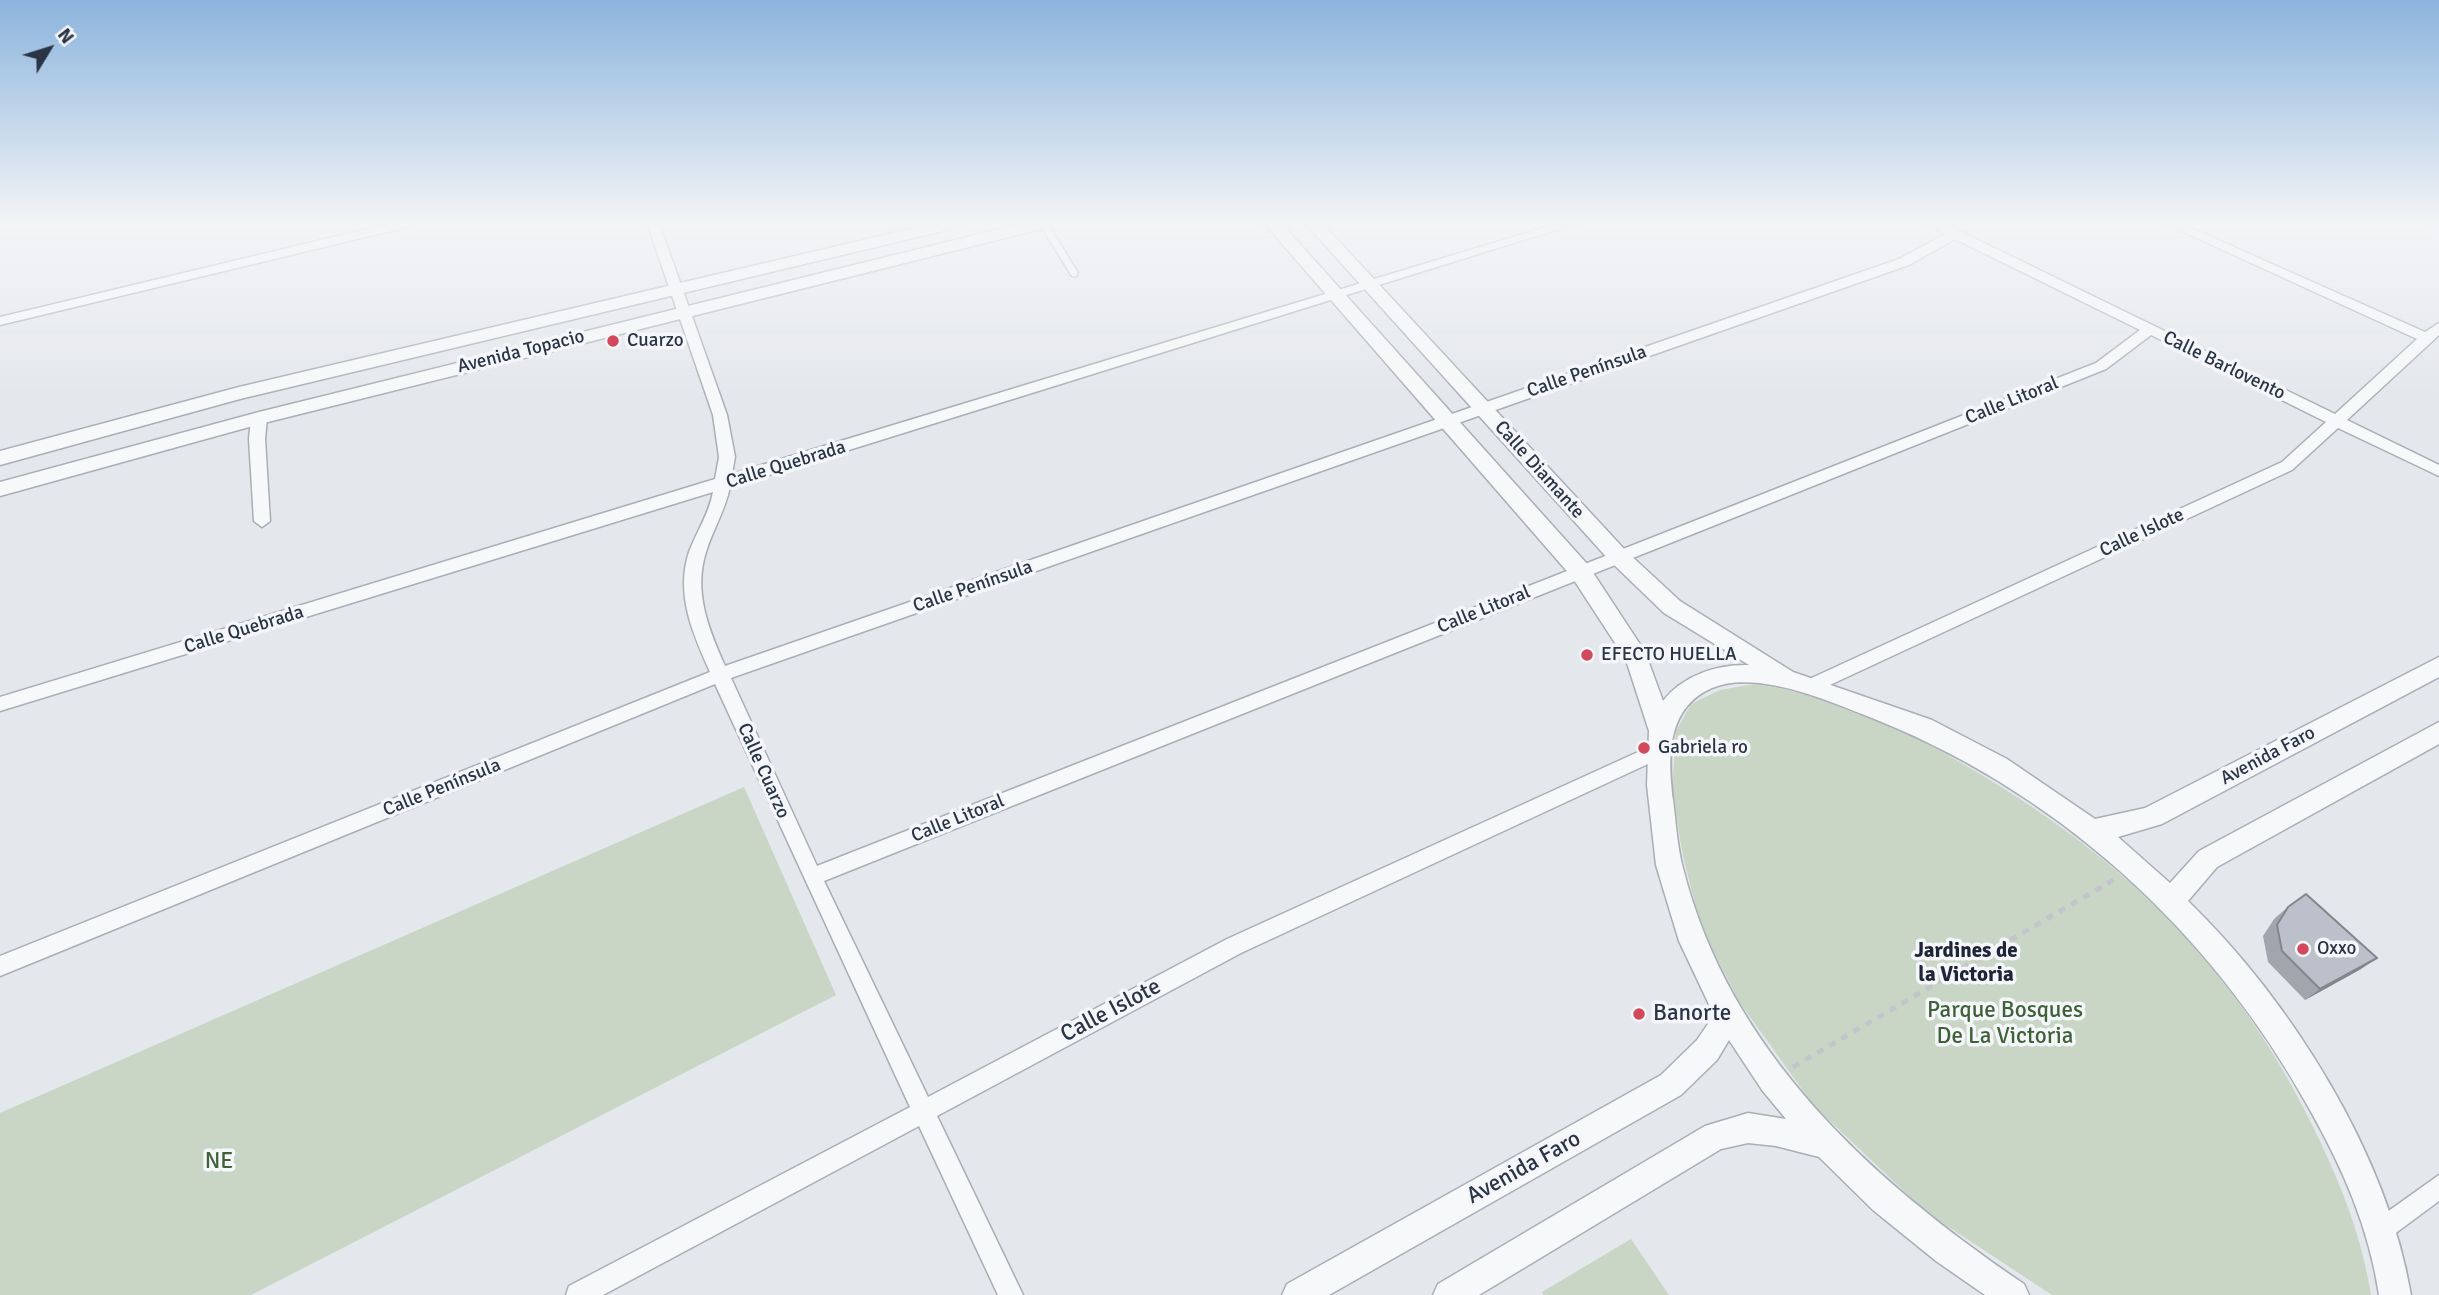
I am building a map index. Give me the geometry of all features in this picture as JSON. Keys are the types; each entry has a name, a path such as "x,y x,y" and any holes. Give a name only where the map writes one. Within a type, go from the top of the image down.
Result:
{"street":[{"path":"0,321 156,283"},
{"name":"Calle Cuarzo","path":"675,283 720,415 727,457 718,507 698,551 692,574 694,604 702,635 812,877 1011,1295"},
{"name":"Avenida Topacio","path":"0,458 239,393 704,283"},
{"name":"Avenida Topacio","path":"0,489 259,418 798,283"},
{"name":"Calle Diamante","path":"1327,283 1580,571 1637,658 1658,741 1662,837 1674,892 1709,983 1729,1016 1773,1079 1828,1145 1892,1205 1953,1254 2012,1295"},
{"name":"Calle Quebrada","path":"0,704 1377,283"},
{"name":"Calle Península","path":"0,966 720,676 1842,283"},
{"name":"Calle Barlovento","path":"2057,283 2439,471"},
{"path":"2305,283 2427,338"},
{"name":"Calle Diamante","path":"1372,285 1618,556 1672,607 1730,645 1803,684"},
{"name":"Calle Islote","path":"1803,684 2287,466 2439,327"},
{"name":"Calle Litoral","path":"812,877 2101,366 2150,329"},
{"path":"259,418 257,439 262,521"},
{"name":"Avenida Faro","path":"2092,830 2123,826 2153,816 2439,666"},
{"path":"1658,741 1679,698 1712,679 1756,676 1803,684 1867,704 1933,733 2003,771 2092,830 2137,866 2173,900 2251,994 2306,1074 2347,1150 2381,1230 2395,1295"},
{"path":"2173,900 2191,875 2208,859 2439,732"},
{"name":"Calle Islote","path":"579,1295 1234,946 1658,741"},
{"name":"Avenida Faro","path":"1298,1295 1671,1085 1707,1050 1729,1016"},
{"path":"1449,1295 1716,1136 1748,1128 1776,1131 1828,1145"},
{"path":"2381,1230 2439,1187"},
{"path":"2390,1263 2414,1295"}],"path":[{"path":"1773,1079 2137,866"}],"green space":[{"name":"Parque Bosques De La Victoria","path":"1754,684 1813,696 1841,705 1923,741 2031,806 2083,844 2131,883 2175,926 2215,972 2252,1022 2286,1076 2343,1193 2357,1233 2371,1295 2052,1295 1926,1212 1814,1106 1740,1003 1701,928 1683,856 1672,791 1676,731 1691,704 1720,690"},
{"name":"NE","path":"744,787 836,995 251,1295 0,1295 0,1113"},
{"path":"1631,1239 1669,1295 1543,1295 1542,1292"}],"building":[{"name":"Oxxo","path":"2306,894 2377,958 2320,989 2282,951 2277,925 2288,907"}],"place":[{"name":"Cuarzo","path":"613,341"},
{"name":"EFECTO HUELLA","path":"1587,655"},
{"name":"Gabriela ro","path":"1644,748"},
{"name":"Oxxo","path":"2303,949"},
{"name":"Banorte","path":"1639,1014"}],"district":[{"name":"Jardines de la Victoria","path":"1966,963"}]}
